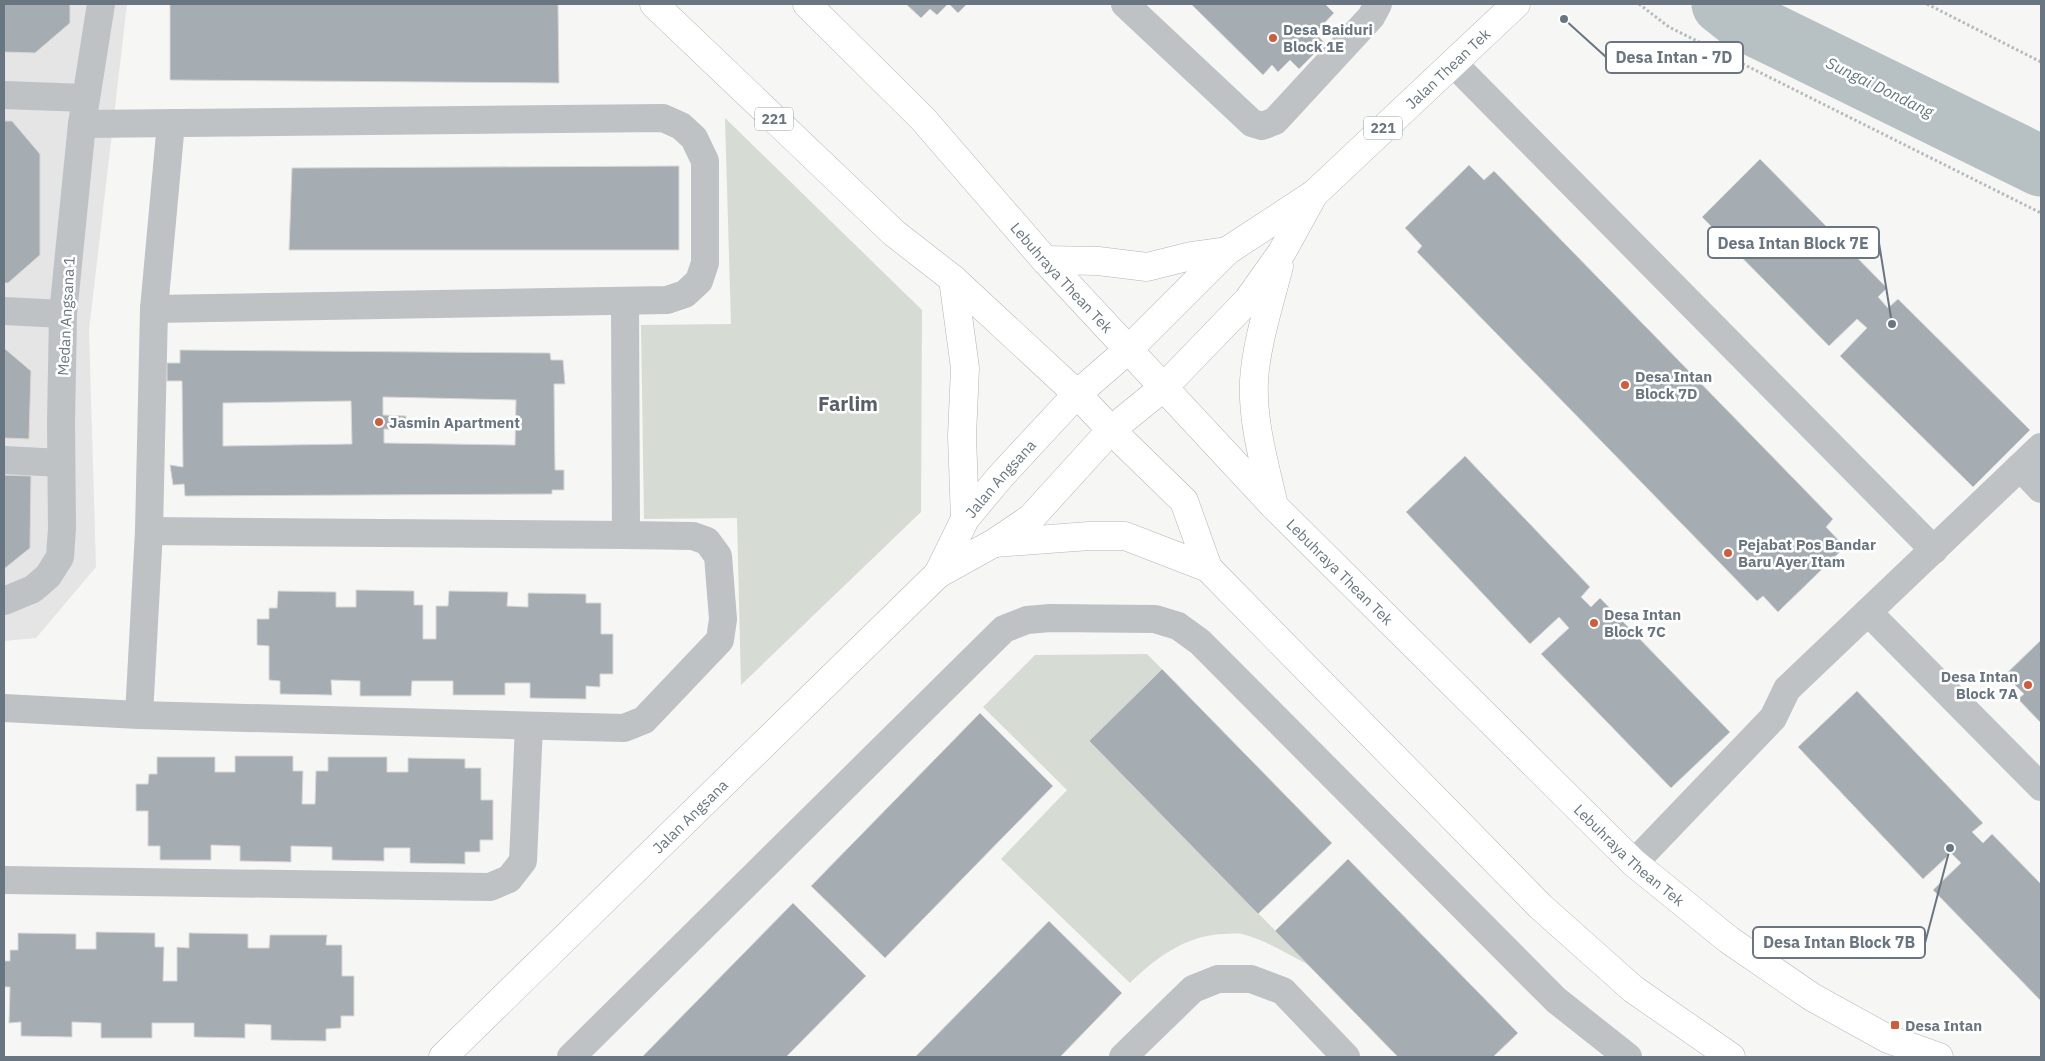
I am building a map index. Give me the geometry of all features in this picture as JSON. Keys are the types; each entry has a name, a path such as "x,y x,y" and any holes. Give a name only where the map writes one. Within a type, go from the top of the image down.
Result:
{"main road":[{"name":"221","path":"654,4 894,233 953,279 1077,394 1111,430"},
{"name":"Lebuhraya Thean Tek","path":"807,4 923,120 1045,260 1274,506 1634,863 1729,940 1812,996 1888,1039 1939,1057"},
{"name":"Jalan Thean Tek","path":"1129,350 1227,251 1314,194 1516,4"},
{"name":"Jalan Thean Tek","path":"1111,430 1164,387 1248,300 1282,252 1314,194"},
{"path":"1045,260 1098,262 1148,267 1191,256 1227,251"},
{"path":"1274,506 1258,432 1254,381 1261,338 1282,252"},
{"path":"953,279 965,368 962,436 965,519"},
{"name":"Jalan Angsana","path":"938,574 965,519 1000,477 1077,394 1129,350"},
{"path":"1111,430 1184,501 1208,568"},
{"name":"Jalan Angsana","path":"443,1057 938,574 994,543 1031,518 1111,430"},
{"path":"994,543 1089,536 1126,536 1208,568 1540,907 1633,990 1731,1057"}],"street":[{"name":"Medan Angsana 1","path":"4,601 33,589 48,576 60,557 62,528 63,314 84,111 101,4"},
{"path":"1125,4 1252,123 1262,126 1274,121 1371,17 1378,4"},
{"path":"1453,63 1934,550"},
{"path":"4,95 84,111 171,123 663,118 681,126 694,138 705,160 706,263 699,281 685,294 668,300 154,309"},
{"path":"139,715 149,531 154,309 171,123"},
{"path":"624,301 626,535"},
{"path":"4,311 63,314"},
{"path":"1634,863 1773,718 1787,689 2041,447"},
{"path":"4,460 61,463"},
{"path":"2020,466 2041,488"},
{"path":"4,708 139,715 624,728 644,720 720,640 723,619 718,556 707,541 693,536 149,531"},
{"path":"1868,612 2041,786"},
{"path":"571,1057 1004,630 1027,620 1050,618 1155,619 1178,626 1200,642 1556,1000 1628,1057"},
{"path":"4,880 490,887 508,880 522,861 529,726"},
{"path":"1123,1057 1193,989 1218,979 1251,979 1283,991 1346,1057"}],"path":[{"path":"1639,4 1669,27 2041,213"},
{"path":"1927,4 2041,62"}],"shaded area":[{"path":"4,4 127,4 89,330 96,567 36,638 4,641"},
{"path":"725,118 922,310 921,512 741,685 737,518 644,519 641,325 731,324"},
{"path":"1147,654 1162,669 1089,741 1309,965 1251,937 1240,934 1223,934 1196,939 1183,944 1150,965 1130,983 1001,859 1067,790 983,707 1035,655"}],"building":[{"path":"4,4 70,4 70,23 35,53 4,52"},
{"path":"170,4 558,4 559,83 170,80"},
{"path":"906,4 948,4 937,15 930,9 921,18"},
{"path":"949,4 967,4 958,13"},
{"name":"Desa Baiduri Block 1E","path":"1191,4 1327,4 1334,13 1315,33 1325,43 1299,69 1290,60 1278,72 1272,65 1263,75"},
{"path":"4,121 12,121 40,154 40,255 8,283 4,283"},
{"path":"1760,159 1887,288 1878,297 1888,308 1898,299 2030,430 1973,487 1840,356 1867,328 1857,319 1829,346 1702,217"},
{"name":"Desa Intan Block 7D","path":"1469,165 1484,180 1494,171 1833,519 1826,527 1845,547 1778,612 1763,596 1757,601 1417,252 1422,246 1405,228"},
{"path":"679,166 679,250 289,250 292,168"},
{"path":"4,348 31,371 29,439 4,438"},
{"name":"Jasmin Apartment","path":"180,350 550,353 551,360 563,360 565,384 554,384 555,470 564,470 564,490 552,490 552,494 185,496 184,484 173,485 170,465 183,467 182,381 167,381 167,363 180,363","holes":["383,397 516,400 515,445 384,443 384,429 406,430 406,416 383,415","351,401 352,444 223,446 223,403"]},
{"name":"Desa Intan Block 7C","path":"1465,456 1590,587 1581,597 1591,607 1600,598 1730,732 1671,788 1541,654 1569,628 1559,617 1530,644 1406,512"},
{"path":"4,475 31,476 30,548 4,569"},
{"path":"356,590 414,591 414,605 423,605 423,639 436,639 436,606 448,606 449,591 508,592 507,606 528,607 528,593 586,594 586,603 601,603 601,634 613,634 613,674 600,674 600,687 586,686 586,699 530,698 530,683 505,683 505,695 453,695 453,681 412,681 411,696 360,696 360,681 331,680 332,695 280,694 280,681 269,680 269,646 257,645 257,619 269,619 269,608 277,608 278,591 336,592 336,607 356,607"},
{"name":"Desa Intan Block 7A","path":"2041,640 2041,723 2018,699 2024,694 2005,675"},
{"path":"1162,669 1332,843 1258,914 1089,741"},
{"path":"1857,691 1983,823 1972,832 1983,843 1992,834 2041,884 2041,1001 1933,890 1961,863 1951,853 1923,879 1798,747"},
{"path":"980,713 1053,786 885,958 811,886"},
{"path":"235,756 293,756 293,771 303,771 302,804 315,804 316,771 328,771 328,757 387,757 387,772 408,772 408,758 465,759 465,768 481,768 481,800 493,800 493,840 480,840 480,852 465,852 465,864 410,863 410,848 384,848 384,861 332,860 332,847 291,846 291,862 240,861 240,846 211,845 211,860 160,860 160,846 148,846 148,811 136,811 136,784 148,784 149,774 157,774 157,757 215,757 215,772 235,772"},
{"path":"1348,859 1518,1033 1493,1057 1398,1057 1275,931"},
{"path":"793,903 866,976 786,1057 642,1057"},
{"path":"1049,921 1122,993 1060,1057 915,1057"},
{"path":"96,932 155,933 155,947 164,947 163,981 177,981 177,947 189,948 189,933 248,934 248,948 269,948 270,935 327,935 326,945 342,945 342,976 354,976 354,1016 341,1016 341,1028 326,1029 326,1041 271,1040 271,1025 245,1024 245,1038 194,1037 194,1023 152,1023 152,1038 101,1038 101,1023 72,1022 72,1037 21,1036 21,1022 9,1023 10,987 4,987 4,961 10,961 10,950 18,950 18,933 76,934 76,949 96,949"}],"waterway":[{"name":"Sungai Dondang","path":"1722,4 1741,19 2041,166"}],"place":[{"name":"Desa Intan - 7D","path":"1564,19"},
{"name":"Desa Baiduri Block 1E","path":"1273,38"},
{"name":"Desa Intan Block 7E","path":"1892,324"},
{"name":"Desa Intan Block 7D","path":"1625,385"},
{"name":"Jasmin Apartment","path":"379,422"},
{"name":"Pejabat Pos Bandar Baru Ayer Itam","path":"1728,553"},
{"name":"Desa Intan Block 7C","path":"1594,623"},
{"name":"Desa Intan Block 7A","path":"2028,685"},
{"name":"Desa Intan Block 7B","path":"1950,848"},
{"name":"Desa Intan","path":"1895,1025"}],"district":[{"name":"Farlim","path":"848,403"}]}
